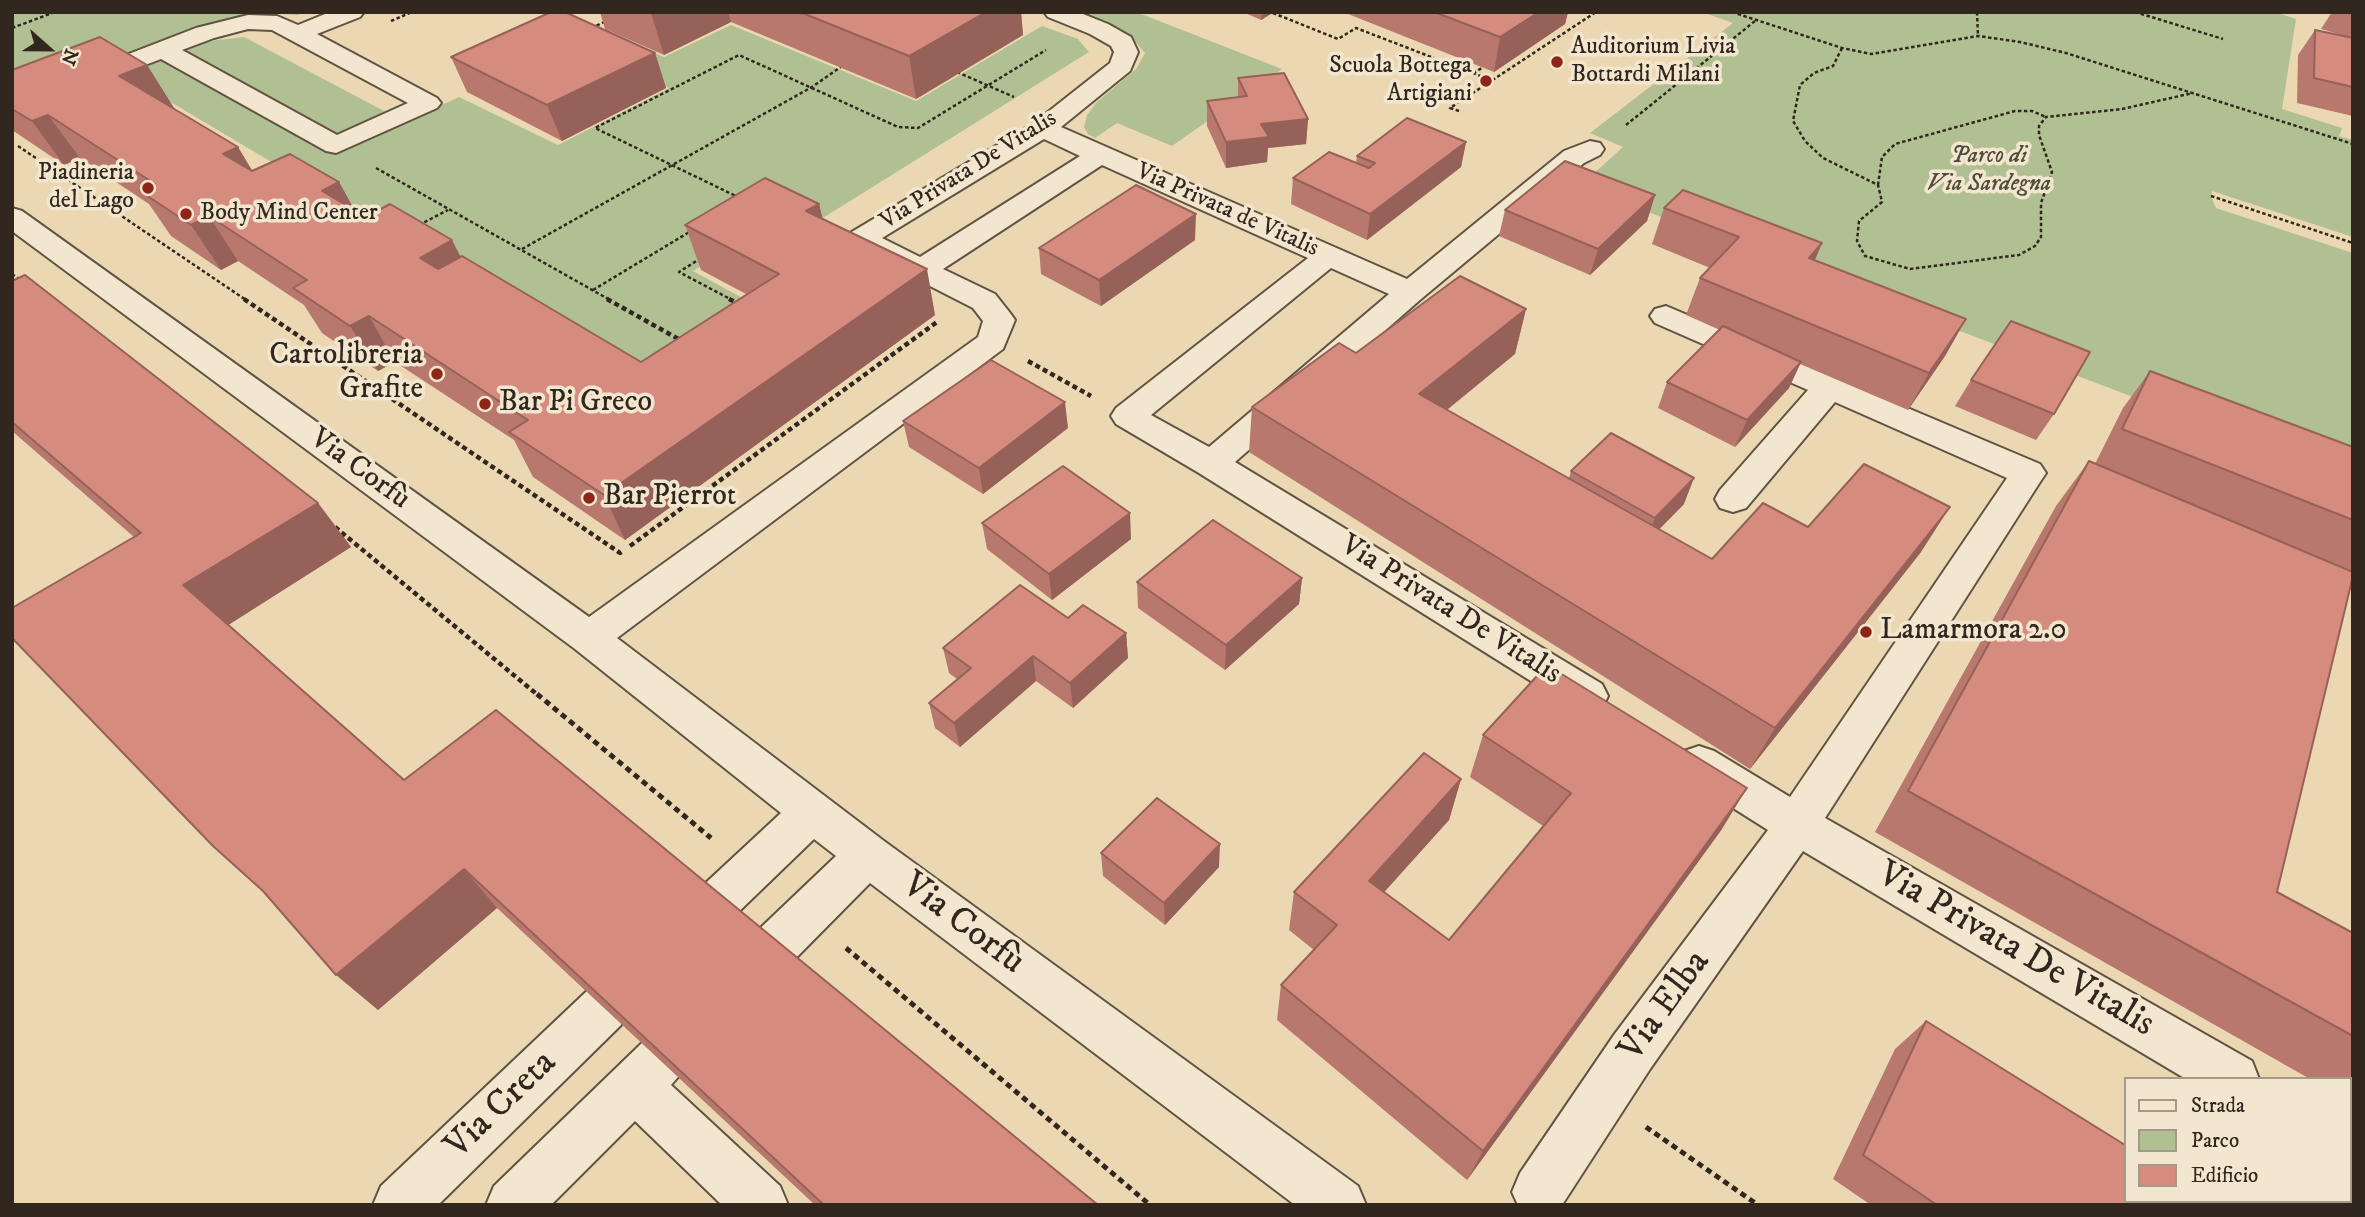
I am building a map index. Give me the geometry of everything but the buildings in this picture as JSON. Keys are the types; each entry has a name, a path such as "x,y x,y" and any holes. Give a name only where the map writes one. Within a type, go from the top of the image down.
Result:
{"street":[{"path":"299,33 352,12"},
{"name":"Via Privata De Vitalis","path":"992,342 999,320 984,301 860,239 1043,129 1121,66 1126,52 1122,42 1099,29 1056,12"},
{"path":"12,108 205,33 248,22 277,23 428,103 335,145 163,50"},
{"name":"Via Privata de Vitalis","path":"1043,129 1410,292"},
{"path":"1211,464 1410,292 1574,157 1590,149"},
{"name":"Via Privata De Vitalis","path":"922,269 1100,155"},
{"name":"Via Corfù","path":"17,226 589,638 868,855 1339,1205"},
{"name":"Via Privata De Vitalis","path":"1328,256 1128,416 1211,464 1620,716"},
{"path":"1666,316 2028,473 1796,824"},
{"path":"589,638 992,342"},
{"path":"1733,499 1829,387"},
{"name":"Via Privata De Vitalis","path":"1667,745 1796,824 2231,1077"},
{"path":"712,907 812,812"},
{"name":"Via Elba","path":"1539,1192 1632,1052 1796,824"},
{"path":"768,953 868,855"},
{"name":"Via Creta","path":"400,1205 604,1007"},
{"path":"513,1205 647,1072 761,1205"}],"path":[{"path":"12,28 55,12"},
{"path":"1459,111 1450,108 1596,12"},
{"path":"1731,12 1842,48 1871,54 1890,53 1978,36 2066,53 2353,145"},
{"path":"1977,12 1978,36"},
{"path":"2135,12 2223,39"},
{"path":"1273,13 1338,39 1356,28 1491,80"},
{"path":"589,29 614,18"},
{"path":"1590,149 1607,140 1756,20"},
{"path":"1842,48 1833,66 1814,73 1800,85 1793,121 1805,141 1824,158 1878,185"},
{"path":"732,207 743,200 595,128 739,55 898,127 918,128 1047,49"},
{"path":"521,250 812,87 846,64"},
{"path":"1473,73 1482,68"},
{"path":"948,69 1014,97"},
{"path":"1002,104 1024,91"},
{"path":"2046,117 2039,126 2039,135 2052,172 2040,203 2041,237 2035,246 2020,255 1910,269 1865,256 1857,241 1859,221 1882,202 1878,185 1882,157 1895,144 2015,111 2032,111 2046,117 2122,109 2193,93"},
{"path":"12,142 620,553 948,314"},
{"path":"335,145 683,341"},
{"path":"2211,196 2353,243"},
{"path":"412,228 449,209"},
{"path":"593,290 697,228"},
{"path":"702,258 679,272 739,304"},
{"path":"12,274 23,282"},
{"path":"992,342 1128,416"},
{"path":"803,408 812,413"},
{"path":"324,518 751,871"},
{"path":"805,914 1150,1205"},
{"path":"1644,1126 1758,1205"}],"green space":[{"path":"12,12 304,12 298,15 266,13 210,23 12,99"},
{"path":"1136,12 1282,69 1172,146 1117,123 1095,138 1088,134 1084,127 1087,115 1097,102 1136,69 1145,53 1128,33 1084,13"},
{"name":"Parco di Via Sardegna","path":"1702,12 2275,12 2296,19 2282,109 2342,128 2339,136 2353,140 2353,237 2212,191 2211,196 2216,208 2353,253 2353,481 1580,186 1623,147 1590,133 1733,23"},
{"path":"731,25 916,101 1042,26 1078,39 1089,52 802,231 777,219 693,271 781,319 665,396 125,75 209,41 244,37 405,122 459,97 558,145 669,88 605,57 631,43 664,57"}],"place":[{"name":"Auditorium Livia Bottardi Milani","path":"1557,62"},
{"name":"Scuola Bottega Artigiani","path":"1486,81"},
{"name":"Piadineria del Lago","path":"148,188"},
{"name":"Body Mind Center","path":"186,214"},
{"name":"Cartolibreria Grafite","path":"437,374"},
{"name":"Bar Pi Greco","path":"485,404"},
{"name":"Bar Pierrot","path":"589,498"},
{"name":"Lamarmora 2.0","path":"1866,632"}]}
